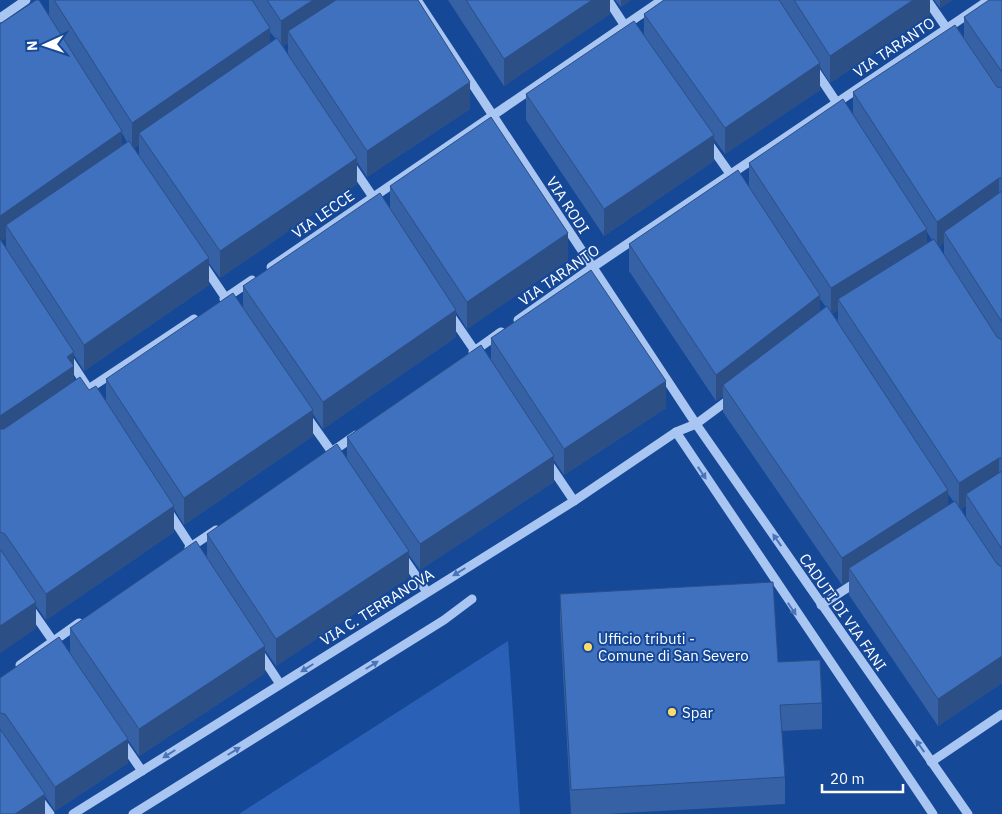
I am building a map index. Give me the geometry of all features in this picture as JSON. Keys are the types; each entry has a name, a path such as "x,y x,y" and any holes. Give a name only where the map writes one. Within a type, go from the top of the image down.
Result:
{"street":[{"path":"0,18 26,0"},
{"path":"30,0 35,8"},
{"name":"VIA RODI","path":"417,0 696,424"},
{"path":"608,0 636,40"},
{"name":"VIA LECCE","path":"266,270 375,201 492,114 662,0"},
{"path":"927,0 958,45"},
{"name":"VIA TARANTO","path":"467,357 593,267 988,0"},
{"path":"805,55 847,118"},
{"path":"703,135 736,182"},
{"path":"345,155 375,201"},
{"path":"197,257 222,301 237,314"},
{"path":"222,301 258,276"},
{"path":"442,302 480,360"},
{"path":"72,400 201,314"},
{"path":"62,349 94,397"},
{"name":"VIA C. TERRANOVA","path":"73,814 574,501 676,432 696,424 735,395"},
{"path":"304,412 337,460"},
{"name":"CADUTI DI VIA FANI","path":"696,424 968,814"},
{"path":"323,458 363,430"},
{"path":"676,432 933,814"},
{"path":"541,451 574,501"},
{"path":"164,505 202,563"},
{"path":"183,552 224,525"},
{"path":"399,551 427,592"},
{"path":"821,605 869,574"},
{"path":"133,814 444,620 472,599"},
{"path":"26,602 58,649"},
{"path":"15,668 85,619"},
{"path":"254,644 280,684"},
{"path":"931,762 1002,714"},
{"path":"114,730 142,771"},
{"path":"33,790 50,814"}],"shaded area":[{"path":"508,641 520,814 239,814"}],"building":[{"path":"36,0 39,0 122,131 0,216 0,24"},
{"path":"54,0 252,0 270,28 132,123"},
{"path":"267,0 313,0 281,21"},
{"path":"336,0 418,0 470,82 367,151 288,31"},
{"path":"466,0 592,0 504,59"},
{"path":"664,0 779,0 820,63 725,128 644,14"},
{"path":"794,0 913,0 830,56"},
{"path":"989,0 1002,0 1002,72 964,17"},
{"path":"634,21 714,135 604,209 526,94"},
{"path":"955,25 997,87 1002,88 1002,178 999,178 937,222 853,92"},
{"path":"277,38 357,158 220,251 139,133"},
{"path":"843,99 927,229 831,288 749,163"},
{"path":"491,117 568,233 467,302 390,186"},
{"path":"129,141 209,258 84,345 6,225"},
{"path":"738,170 820,295 716,375 629,244"},
{"path":"1002,191 1002,322 944,232"},
{"path":"380,193 456,310 323,402 243,286"},
{"path":"0,239 74,352 67,357 74,366 0,416"},
{"path":"934,239 997,337 1002,340 1002,458 999,458 959,483 838,299"},
{"path":"591,270 666,381 564,449 491,338"},
{"path":"233,293 313,410 184,498 106,379"},
{"path":"827,306 948,490 842,558 723,385"},
{"path":"481,345 554,456 420,544 347,437"},
{"path":"80,377 89,390 96,386 174,506 46,594 5,534 0,532 0,429 4,429"},
{"path":"337,444 409,551 276,639 207,534"},
{"path":"1002,471 1002,549 966,494"},
{"path":"955,501 997,564 1002,567 1002,656 938,699 849,568"},
{"path":"196,541 265,646 139,729 70,628"},
{"path":"0,549 36,602 0,626"},
{"name":"Spar","path":"773,582 778,662 820,660 822,703 780,705 785,777 571,790 560,594"},
{"path":"59,637 128,739 55,787 5,714 0,713 0,678"},
{"path":"0,729 45,794 15,814 0,814"}],"place":[{"name":"Ufficio tributi - Comune di San Severo","path":"588,647"},
{"name":"Spar","path":"672,712"}]}
